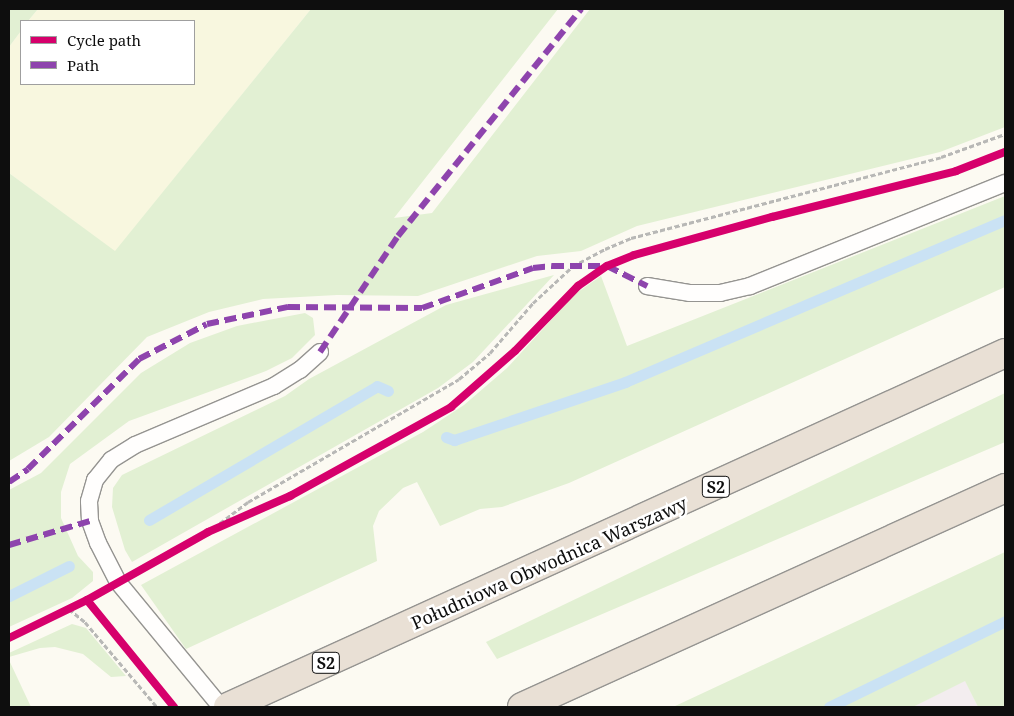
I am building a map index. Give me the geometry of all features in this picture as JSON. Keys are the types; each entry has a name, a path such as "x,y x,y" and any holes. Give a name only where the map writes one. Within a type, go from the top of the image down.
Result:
{"highway":[{"name":"Południowa Obwodnica Warszawy","path":"228,707 425,619 1005,353"},
{"path":"522,707 1005,488"}],"lane":[{"path":"647,286 690,293 720,293 750,286 1005,183"},
{"path":"220,707 118,582 98,543 90,521 89,501 95,480 119,455 135,445 274,386 300,370 320,352"}],"path":[{"path":"208,532 248,502 459,379 490,353 533,304 573,266 605,249 631,238 941,157 1005,134"},
{"path":"208,532 244,516"},
{"path":"69,609 85,622 156,707"}],"shaded area":[{"path":"965,680 978,707 913,707"}],"green space":[{"path":"9,9 38,9 29,20 20,20 20,32 9,47"},
{"path":"38,9 311,9 115,252 9,173 9,47 20,32 20,85 195,85 195,20 29,20"},
{"path":"311,9 558,9 394,218 432,213 590,9 1005,9 1005,127 940,152 637,226 581,251 537,256 418,296 337,295 263,299 209,312 147,337 49,437 9,461 9,173 115,251"},
{"path":"1005,196 1005,287 569,483 502,507 480,509 440,526 417,482 403,488 379,511 373,526 377,561 186,649 141,585 423,432 464,405 507,368 575,294 601,276 627,346"},
{"path":"554,275 473,362 438,388 132,562 125,550 112,507 113,488 122,475 285,396 309,379 446,305"},
{"path":"305,313 313,318 315,335 292,358 266,371 129,421 70,464 61,492 61,518 78,556 93,572 93,581 72,598 9,627 9,490 41,473 141,373 190,343 237,326"},
{"path":"1005,393 1005,442 497,659 486,642"},
{"path":"1005,552 1005,707 978,707 965,681 913,707 673,707"},
{"path":"72,624 86,628 126,676 111,677 83,654 55,647 40,648 9,657 9,653"},
{"path":"9,660 31,707 9,707"}],"waterway":[{"path":"446,437 454,440 625,382 1005,220"},
{"path":"149,520 377,386 388,391"},
{"path":"9,596 69,566"},
{"path":"829,707 1005,621"}],"marked path":[{"path":"320,352 398,236 581,9"},
{"path":"9,482 28,469 139,359 207,324 288,307 422,308 533,268 552,266 607,266 647,286"},
{"path":"9,545 90,521"}],"cycle path":[{"path":"9,638 87,600 208,532 290,496 451,407 515,351 578,286 607,266 634,255 772,217 956,171 1005,152"},
{"path":"87,600 174,707"}]}
